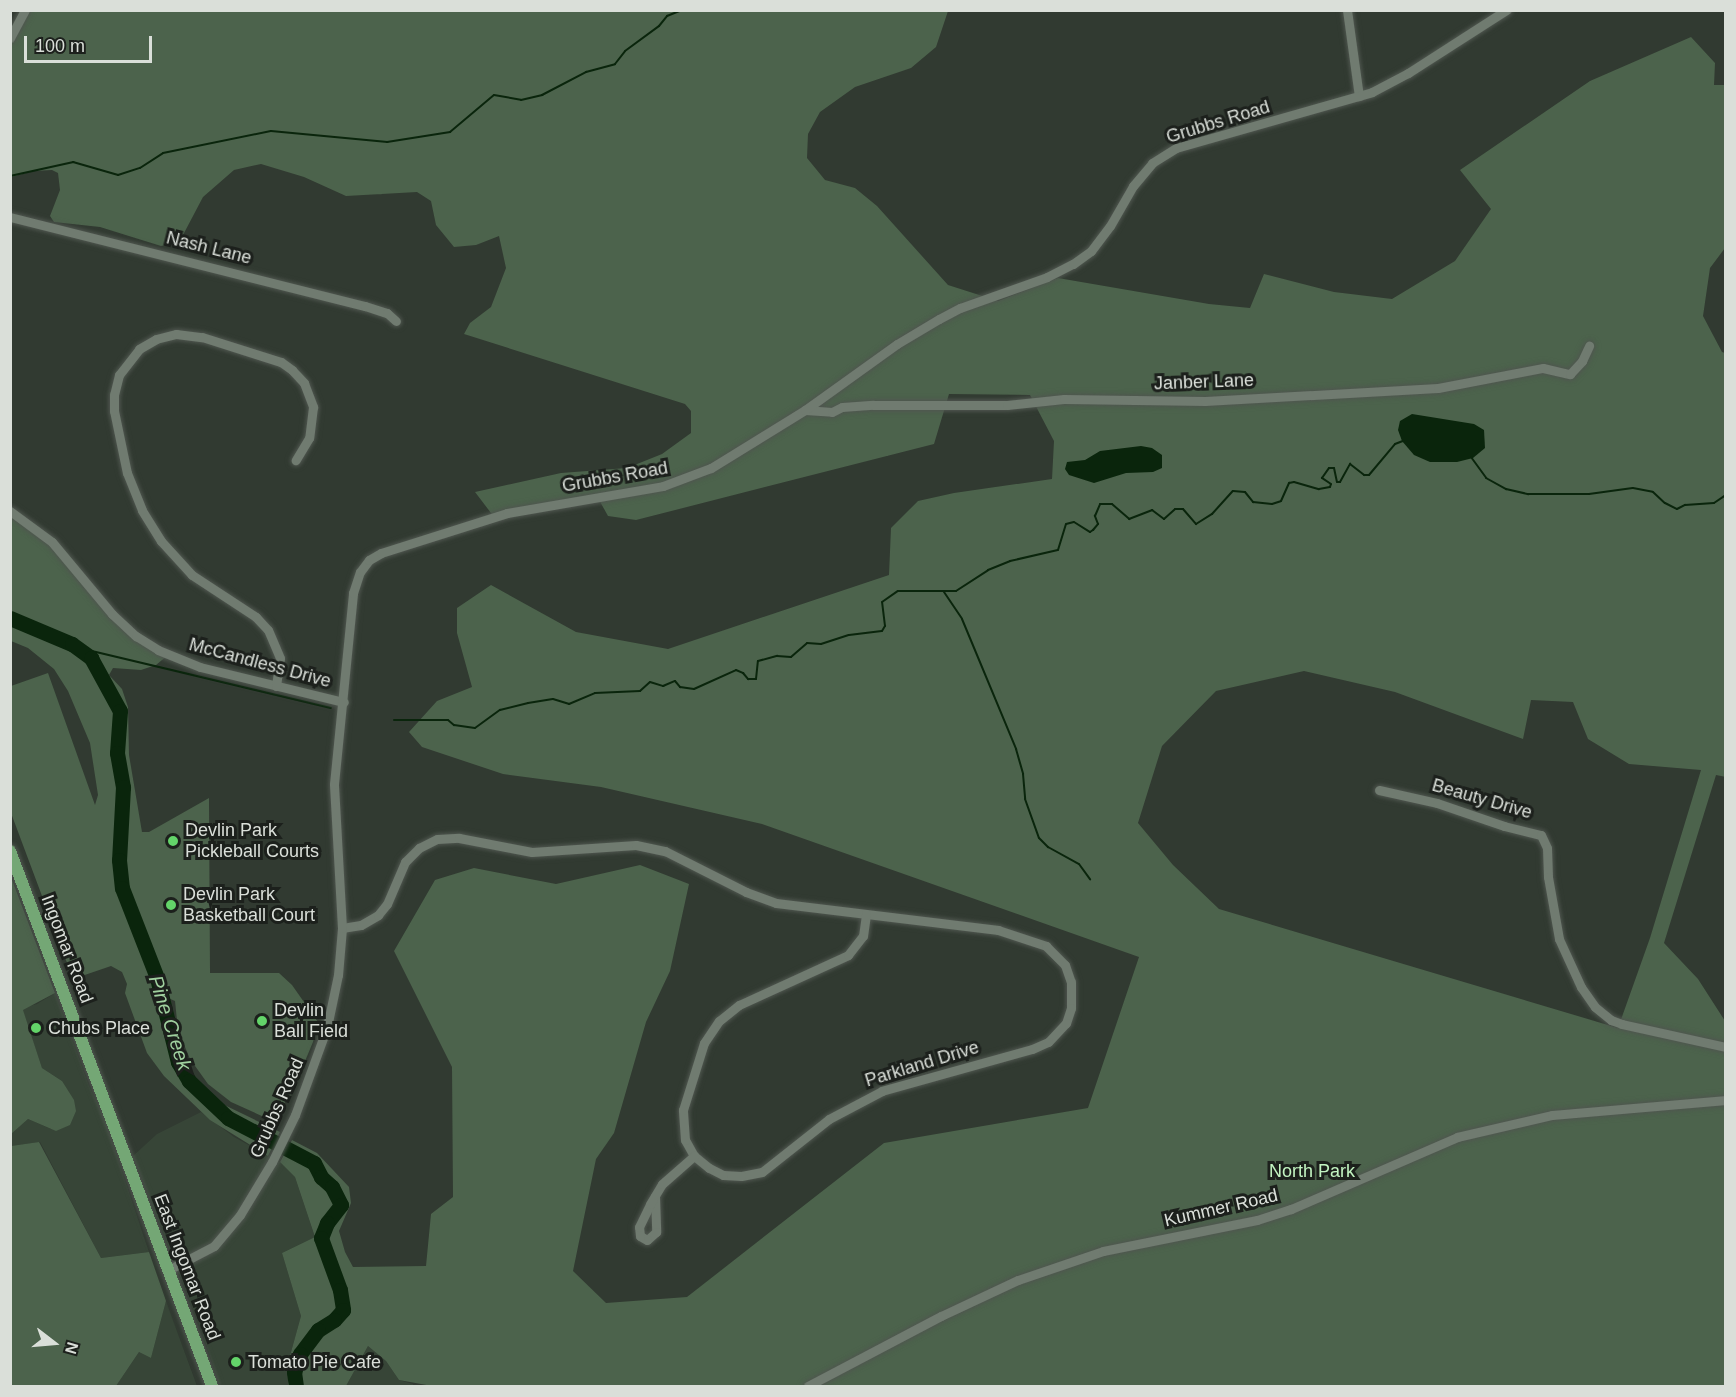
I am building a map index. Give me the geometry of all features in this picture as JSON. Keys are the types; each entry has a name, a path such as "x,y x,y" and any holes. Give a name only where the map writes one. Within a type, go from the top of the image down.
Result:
{"main road":[{"name":"Ingomar Road","path":"10,850 128,1161"},
{"name":"East Ingomar Road","path":"128,1161 212,1386"}],"street":[{"path":"10,38 25,10"},
{"path":"1347,10 1359,96"},
{"name":"Grubbs Road","path":"168,1270 208,1250 225,1236 285,1137 307,1087 327,1026 338,975 342,928 334,794 354,593 362,567 373,557 507,513 624,494 689,478 711,468 805,410 897,344 945,315 1047,277 1073,264 1091,251 1110,226 1133,186 1152,163 1176,148 1359,96 1408,73 1506,10"},
{"name":"Nash Lane","path":"10,217 365,306 387,313 396,321"},
{"path":"276,686 280,658 268,630 256,617 192,575 161,541 142,510 126,466 114,411 114,395 119,375 139,349 156,339 176,334 202,336 281,362 304,383 313,407 309,438 296,460"},
{"name":"Janber Lane","path":"805,410 832,412 842,407 873,405 1007,405 1065,399 1205,401 1438,388 1543,368 1570,374 1582,361 1589,345"},
{"name":"McCandless Drive","path":"10,511 52,542 112,614 146,643 190,664 344,702"},
{"name":"Beauty Drive","path":"1379,790 1437,803 1541,836 1547,848 1548,877 1559,939 1581,987 1595,1007 1611,1020 1622,1024 1725,1047"},
{"name":"Parkland Drive","path":"342,928 361,925 382,911 400,868 411,854 428,843 453,838 532,852 627,845 651,847 672,854 765,899 794,907 984,927 1026,937 1046,946 1061,961 1070,976 1073,1001 1066,1023 1053,1038 1032,1049 908,1082 860,1101 817,1127 776,1162 756,1174 741,1176 723,1174 709,1168 694,1156"},
{"path":"655,1196 662,1184 694,1156 685,1140 682,1116 698,1058 708,1036 725,1015 739,1005 848,956 863,936 866,914"},
{"name":"Kummer Road","path":"808,1386 940,1316 1028,1276 1103,1251 1257,1220 1291,1209 1457,1137 1552,1115 1725,1101"}],"shaded area":[{"path":"1412,414 1474,424 1484,430 1485,448 1473,458 1457,462 1430,462 1414,455 1402,441 1398,430 1400,421"},
{"path":"1141,446 1152,448 1162,455 1162,468 1153,472 1126,473 1094,483 1069,475 1065,469 1067,462 1085,460 1100,451"},
{"path":"55,993 89,1086 103,1115 149,1252 101,1258 40,1142 11,1146 10,1134 28,1119 51,1129 62,1081 42,1068 22,1008 37,1004"},
{"path":"201,1112 234,1137 280,1162 295,1177 315,1237 282,1253 301,1316 288,1363 288,1386 220,1386 201,1329 133,1156 157,1134"},
{"path":"166,1301 197,1386 116,1386 139,1352 151,1358"},
{"path":"368,1346 386,1361 399,1380 413,1384 413,1386 346,1386"}],"green space":[{"name":"North Park","path":"25,10 948,11 936,47 911,68 855,87 820,112 808,134 807,158 825,180 855,188 877,206 948,285 998,301 1058,278 1209,304 1250,308 1264,274 1334,292 1392,299 1455,261 1491,209 1460,170 1590,81 1691,37 1715,63 1714,85 1726,85 1725,248 1710,268 1703,316 1722,352 1725,353 1726,777 1716,775 1664,943 1698,979 1725,1021 1725,1386 432,1386 399,1380 386,1361 368,1346 346,1386 288,1386 288,1363 301,1316 282,1253 315,1237 295,1177 280,1162 292,1140 317,1153 349,1187 351,1203 339,1231 345,1252 353,1267 426,1266 431,1214 453,1197 452,1067 394,951 435,880 474,868 556,884 640,865 689,884 670,971 646,1022 614,1133 596,1159 573,1271 606,1303 687,1297 884,1143 1088,1108 1139,957 762,824 601,787 503,774 422,747 409,732 437,701 472,687 457,633 457,608 491,585 576,632 668,649 889,575 891,528 918,501 954,493 1052,479 1054,441 1030,395 949,394 934,444 636,520 608,516 598,498 494,517 475,492 561,473 627,468 662,454 691,433 691,411 685,404 464,334 470,323 491,307 506,268 499,236 476,245 454,247 436,225 431,201 417,192 346,196 304,177 261,164 234,170 203,197 183,235 173,244 161,246 100,227 54,222 50,216 60,190 58,173 52,170 34,171 11,177 10,38","holes":["1304,671 1395,692 1523,739 1531,700 1573,702 1588,739 1629,764 1701,770 1650,938 1618,1028 1219,909 1173,865 1138,823 1162,746 1216,691"]},
{"path":"11,511 34,527 112,614 168,655 156,665 141,670 113,668 109,675 122,689 128,707 129,755 142,832 149,832 209,798 210,973 279,973 292,985 318,1022 313,1042 291,1095 276,1113 264,1117 231,1102 208,1084 190,1059 178,1030 175,1001 168,998 173,1045 188,1078 214,1100 280,1132 268,1156 210,1120 164,1076 147,1053 125,993 127,984 122,972 111,966 73,979 11,813 11,686 48,673 95,805 98,795 90,743 68,691 54,669 28,648 11,641"},
{"path":"11,877 55,993 23,1010 42,1068 62,1081 74,1100 76,1111 70,1125 56,1131 28,1119 11,1134"},
{"path":"39,1142 101,1258 149,1252 166,1301 151,1358 139,1352 116,1386 11,1386 11,1146"}],"waterway":[{"path":"10,176 73,162 118,175 140,168 163,153 271,131 387,142 450,132 494,95 521,100 542,95 586,72 615,64 625,51 659,26 667,16 682,10"},
{"path":"394,720 448,720 454,725 475,728 500,710 528,703 553,699 569,704 595,693 640,691 650,682 663,686 675,681 680,687 694,689 736,670 748,679 756,679 758,661 777,656 791,657 807,643 821,644 849,635 882,631 885,626 882,602 898,591 956,591 988,570 1010,561 1058,550 1066,524 1074,522 1090,532 1093,530 1098,524 1095,516 1100,504 1112,504 1129,519 1152,510 1164,519 1175,509 1183,509 1196,524 1212,514 1233,491 1245,492 1253,502 1272,504 1281,501 1289,483 1294,482 1319,489 1330,487 1331,484 1322,478 1329,468 1334,468 1337,482 1340,482 1350,464 1364,475 1369,475 1395,444 1403,441"},
{"path":"1471,457 1486,478 1506,489 1528,494 1589,494 1633,488 1653,492 1665,503 1677,509 1685,505 1714,503 1726,495"},
{"path":"944,592 962,619 1016,749 1023,774 1025,799 1039,838 1048,847 1079,864 1090,879"},
{"name":"Pine Creek","path":"10,618 72,644 91,658 120,711 117,753 123,787 119,860 122,888 157,978 178,1062 189,1081 228,1118 314,1163 321,1177 332,1187 341,1205 327,1223 321,1238 340,1290 343,1310 334,1320 318,1330 300,1354 294,1372 296,1386"},
{"path":"75,647 331,708"}],"place":[{"name":"Devlin Park Pickleball Courts","path":"173,841"},
{"name":"Devlin Park Basketball Court","path":"171,905"},
{"name":"Devlin Ball Field","path":"262,1021"},
{"name":"Chubs Place","path":"36,1028"},
{"name":"Tomato Pie Cafe","path":"236,1362"}]}
